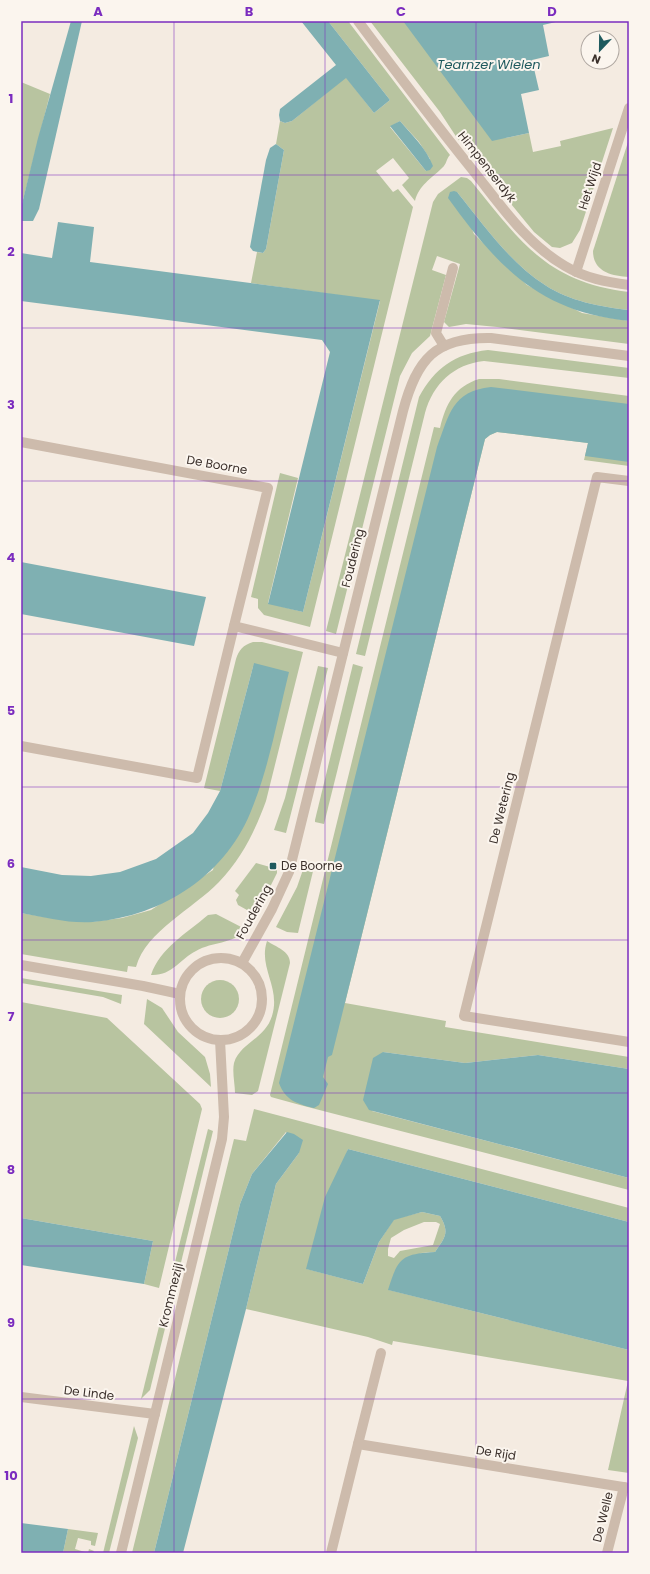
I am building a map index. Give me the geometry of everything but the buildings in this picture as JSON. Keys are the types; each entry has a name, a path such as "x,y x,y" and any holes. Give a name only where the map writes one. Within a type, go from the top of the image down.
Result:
{"street":[{"name":"Himpenserdyk","path":"358,21 458,153 519,228 548,255 576,272 604,281 629,284"},
{"name":"Het Wijd","path":"576,272 629,108"},
{"path":"444,346 436,333 453,268"},
{"name":"Foudering","path":"242,963 272,909 289,872 409,387 423,363 444,346 472,338 491,338 629,356"},
{"name":"De Boorne","path":"21,442 268,488 197,778 21,746"},
{"name":"De Wetering","path":"629,481 596,477 464,1016 629,1042"},
{"path":"234,626 344,653"},
{"path":"216,958 229,958 242,963 252,971 260,983 263,996 262,1010 256,1022 246,1032 234,1038 220,1040 207,1038 195,1031 186,1020 181,1007 180,994 184,981 192,970 203,962 216,958"},
{"path":"21,966 143,986 180,994"},
{"name":"Krommezijl","path":"121,1553 222,1139 224,1117 220,1040"},
{"path":"331,1553 381,1353"},
{"name":"De Linde","path":"21,1397 155,1414"},
{"name":"De Rijd","path":"358,1444 626,1488"},
{"name":"De Welle","path":"607,1553 626,1488"}],"green space":[{"path":"328,21 348,21 450,155 444,166 422,186 415,201 402,185 409,178 393,158 376,171 393,192 398,189 413,207 310,627 264,615 258,608 258,599 251,597 280,473 298,478 268,603 303,612 380,301 251,283 257,252 263,253 266,249 284,150 276,144 280,121 285,123 292,121 346,77 374,113 390,100","holes":["400,121 419,142 430,159 426,171 390,127"]},
{"path":"370,21 421,21 505,138 529,133 533,152 561,146 560,141 613,128 580,230 572,243 560,248 552,247 534,232 457,138 440,112"},
{"path":"21,82 50,94 21,208"},
{"path":"629,139 629,277 605,272 596,264 593,251"},
{"path":"461,177 467,178 471,181 521,240 537,255 555,268 576,279 600,287 629,292 629,310 586,302 554,291 532,276 508,254 457,192 474,234 527,285 582,313 629,321 629,344 466,324 449,327 444,322 460,264 437,256 432,270 446,275 430,336 412,353 400,376 336,634 326,631 433,202 438,194"},
{"path":"488,350 629,368 629,378 484,361 463,366 446,377 433,393 425,413 365,656 356,654 419,397 432,378 447,364 465,355"},
{"path":"479,379 499,379 629,396 629,415 488,402 341,1002 481,439 489,430 629,445 629,466 584,460 588,443 497,432 485,439 345,1003 446,1021 445,1027 629,1057 629,1069 538,1055 465,1063 383,1052 372,1111 629,1178 629,1190 300,1105 271,1097 270,1095 434,427 440,428 448,404 457,392 470,382"},
{"path":"253,642 262,642 303,652 266,801 247,844 227,873 208,892 160,931 141,954 136,967 128,966 127,972 21,954 21,913 57,919 91,922 122,918 151,910 213,870 254,663 220,791 204,788 236,659 242,648"},
{"path":"353,664 363,667 324,824 315,822 315,820"},
{"path":"318,666 328,668 286,833 274,830 285,798"},
{"path":"306,861 315,863 298,933 287,932 276,927 297,887"},
{"path":"256,863 277,869 277,873 256,915 238,905 236,900 239,895 235,891"},
{"path":"216,914 247,930 241,935 228,941 203,948 190,954 165,973 151,975 155,965 167,949 208,915"},
{"path":"267,941 285,952 288,955 290,963 258,1091 252,1095 235,1093 233,1067 237,1056 241,1050 264,1030 269,1024 272,1016 274,996 265,960"},
{"path":"21,978 122,995 121,1004 103,997 21,983"},
{"path":"216,980 224,980 234,985 238,992 238,1006 234,1013 224,1018 216,1018 206,1013 204,1010 201,1003 201,995 206,985 209,983"},
{"path":"147,999 162,1008 178,1032 205,1057 210,1074 211,1087 144,1024"},
{"path":"21,1002 107,1018 200,1104 202,1109 159,1288 144,1284 153,1241 21,1218"},
{"path":"254,1109 629,1208 629,1222 348,1149 307,1269 363,1284 379,1242 394,1219 422,1212 440,1216 445,1227 445,1235 435,1252 421,1253 389,1290 629,1350 629,1473 608,1470 628,1381 393,1341 392,1345 368,1337 246,1309 276,1184 299,1153 286,1132 252,1174 240,1204 154,1553 132,1553 234,1139 246,1141","holes":["424,1222 436,1222 440,1224 433,1245 400,1251 394,1258 388,1256 391,1238 404,1230"]},
{"path":"208,1129 213,1131 150,1390 141,1399"},
{"path":"134,1426 138,1438 109,1553 103,1553"},
{"path":"68,1529 98,1533 95,1546 91,1545 91,1541 78,1538 75,1549 88,1553 63,1553"},
{"path":"89,1549 94,1551 93,1553 88,1553"}],"water":[{"path":"71,21 82,21 39,209 33,221 21,221 21,208 38,138"},
{"path":"301,21 328,21 390,100 374,113 346,78 292,121 285,123 280,121 280,109 336,65"},
{"name":"Tearnzer Wielen","path":"403,21 560,21 543,25 549,56 532,60 539,90 521,94 529,133 492,141"},
{"path":"400,121 427,153 433,166 430,170 426,171 390,126"},
{"path":"276,144 284,150 266,249 263,253 253,251 250,247 266,160 270,148"},
{"path":"450,192 457,192 508,254 532,276 554,291 575,299 596,305 629,310 629,321 597,316 570,308 545,296 524,282 504,265 466,223 448,198"},
{"path":"58,222 94,227 90,262 380,300 303,612 268,604 330,352 322,340 21,301 21,253 52,258"},
{"path":"491,387 629,404 629,462 585,456 588,443 497,432 485,439 332,1055 328,1057 323,1077 328,1084 319,1105 314,1108 292,1100 285,1094 279,1083 437,447 449,415 460,399 478,389"},
{"path":"21,562 206,597 194,646 21,614"},
{"path":"254,663 289,672 269,756 253,806 242,830 227,852 210,871 190,887 168,901 144,911 119,918 93,922 75,922 21,913 21,867 62,875 91,876 120,872 156,859 193,833 208,813 220,791"},
{"path":"383,1052 465,1063 538,1055 629,1069 629,1178 369,1110 363,1100 373,1058"},
{"path":"287,1132 294,1134 303,1140 299,1153 276,1184 246,1309 183,1553 154,1553 240,1204 252,1174"},
{"path":"348,1149 629,1222 629,1350 388,1290 398,1264 402,1260 415,1254 435,1252 445,1235 445,1227 440,1216 422,1212 394,1220 379,1242 363,1284 306,1269 325,1197"},
{"path":"21,1218 153,1241 144,1284 21,1265"},
{"path":"21,1523 68,1529 63,1553 21,1553"}],"place":[{"name":"De Boorne","path":"273,866"}]}
